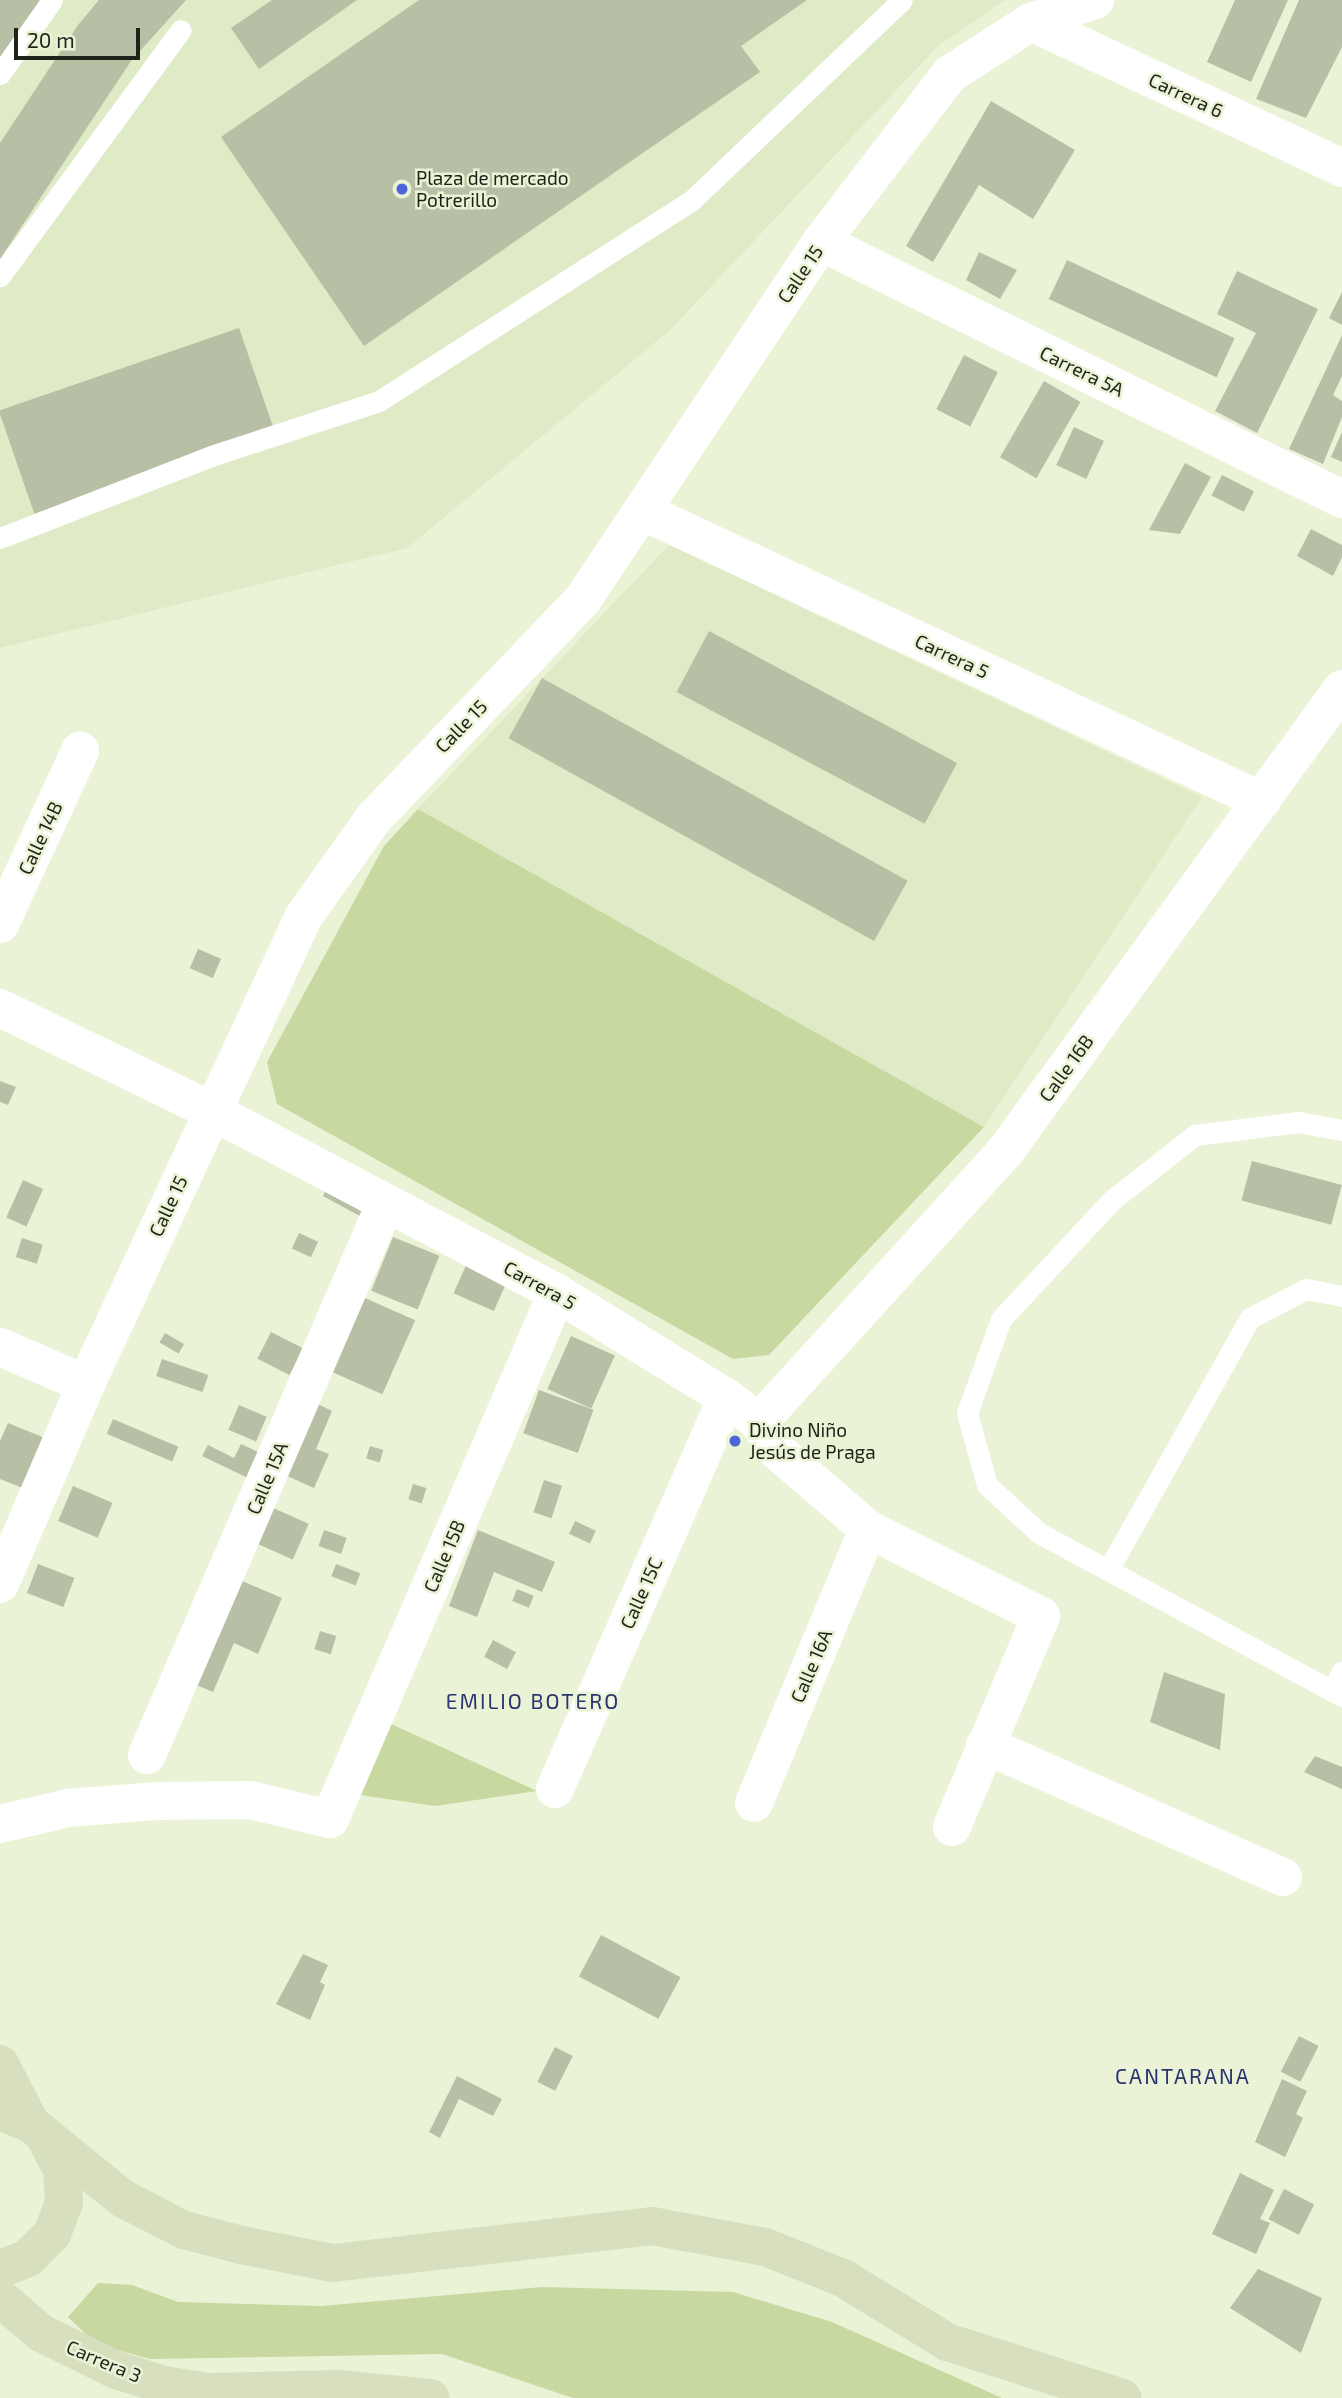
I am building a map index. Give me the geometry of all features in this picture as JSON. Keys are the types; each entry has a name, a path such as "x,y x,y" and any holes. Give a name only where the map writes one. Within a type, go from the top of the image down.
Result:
{"street":[{"name":"Calle 15","path":"0,1584 86,1384 304,916 374,818 583,599 821,242 950,74 1031,22 1095,0"},
{"name":"Carrera 6","path":"1031,22 1342,168"},
{"name":"Carrera 5A","path":"821,242 1342,499"},
{"name":"Carrera 5","path":"642,511 1262,801"},
{"name":"Calle 16B","path":"759,1422 1004,1153 1342,689"},
{"name":"Calle 14B","path":"0,924 80,751"},
{"name":"Carrera 5","path":"0,1008 212,1111 557,1293 727,1398 759,1422 776,1450 868,1530 1041,1616 985,1745"},
{"name":"Calle 15A","path":"147,1755 386,1202"},
{"name":"Calle 15B","path":"0,1824 68,1808 157,1801 250,1800 330,1819 557,1293"},
{"path":"0,1346 86,1384"},
{"name":"Calle 15C","path":"555,1788 727,1398"},
{"name":"Calle 16A","path":"754,1803 868,1530"},
{"path":"952,1828 985,1745 1283,1877"},
{"path":"0,2064 26,2125 62,2170 64,2203 52,2234 28,2258 0,2269"},
{"path":"26,2125 122,2198 184,2230 333,2263 652,2226 765,2247 843,2278 947,2342 1122,2398"},
{"name":"Carrera 3","path":"0,2298 41,2333 116,2370 164,2385 208,2392 338,2389 431,2398"}],"lane":[{"path":"0,75 52,0"},
{"path":"0,538 211,456 379,401 691,201 902,0"},
{"path":"0,276 181,30"},
{"path":"1342,1130 1298,1122 1195,1135 1112,1200 1001,1318 967,1413 987,1485 1039,1533 1337,1694 1342,1671"},
{"path":"1108,1570 1250,1318 1306,1289 1342,1296"}],"shaded area":[{"name":"Plaza de mercado Potrerillo","path":"0,0 1005,0 938,46 669,331 407,548 0,648"},
{"path":"669,545 1202,797 984,1127 418,809"},
{"path":"418,809 984,1127 769,1355 733,1359 277,1104 267,1062 384,846"},
{"path":"387,1722 537,1791 435,1806 360,1795"},
{"path":"98,2283 132,2285 178,2302 321,2306 542,2287 733,2292 832,2322 1002,2398 573,2398 442,2354 150,2359 96,2344 68,2317"}],"building":[{"path":"0,0 42,0 0,61"},
{"path":"99,0 186,0 131,61 0,259 0,143 78,25"},
{"path":"272,0 357,0 259,69 231,28"},
{"path":"419,0 807,0 741,46 760,72 364,346 221,137"},
{"path":"1235,0 1288,0 1251,82 1207,62"},
{"path":"1299,0 1342,0 1342,47 1306,118 1256,99"},
{"path":"991,101 1075,150 1033,219 979,185 933,262 906,246"},
{"path":"979,252 1017,270 1000,299 966,280"},
{"path":"1067,260 1235,338 1216,377 1049,299"},
{"path":"1237,271 1318,309 1257,433 1215,411 1256,333 1217,314"},
{"path":"1342,292 1342,325 1329,318"},
{"path":"239,328 274,431 34,514 0,410"},
{"path":"1342,335 1342,376 1333,395 1342,401 1342,417 1323,464 1289,449"},
{"path":"964,355 998,372 970,427 936,409"},
{"path":"1044,381 1080,402 1036,478 1000,457"},
{"path":"1074,427 1104,441 1086,479 1056,465"},
{"path":"1342,432 1342,462 1331,457"},
{"path":"1185,463 1211,477 1180,534 1149,530"},
{"path":"1222,475 1254,491 1244,512 1212,495"},
{"path":"1311,529 1342,545 1342,557 1333,576 1297,556"},
{"path":"709,631 957,763 925,824 677,692"},
{"path":"542,678 908,881 874,941 509,738"},
{"path":"198,949 221,959 213,978 190,968"},
{"path":"0,1081 16,1087 8,1105 0,1102"},
{"path":"1252,1161 1342,1185 1331,1225 1241,1201"},
{"path":"23,1180 43,1189 26,1226 6,1217"},
{"path":"329,1183 369,1204 367,1220 323,1196"},
{"path":"299,1233 318,1242 311,1257 292,1248"},
{"path":"393,1237 439,1256 418,1310 371,1291"},
{"path":"22,1238 43,1245 37,1264 16,1257"},
{"path":"467,1263 507,1281 494,1311 454,1293"},
{"path":"365,1298 415,1320 382,1394 332,1372"},
{"path":"271,1332 303,1348 289,1375 257,1359"},
{"path":"165,1333 184,1344 179,1354 160,1343"},
{"path":"571,1336 615,1356 591,1409 547,1389"},
{"path":"162,1359 208,1375 202,1392 156,1376"},
{"path":"539,1390 594,1410 578,1453 523,1433"},
{"path":"316,1403 332,1411 316,1449 329,1454 314,1488 285,1475"},
{"path":"239,1405 267,1417 256,1442 228,1430"},
{"path":"113,1419 178,1447 172,1461 107,1434"},
{"path":"8,1423 45,1438 25,1489 0,1479 0,1441"},
{"path":"241,1444 260,1453 248,1478 202,1456 208,1445 234,1458"},
{"path":"370,1446 383,1450 380,1463 366,1458"},
{"path":"544,1480 562,1486 552,1518 533,1512"},
{"path":"413,1484 426,1488 422,1503 408,1499"},
{"path":"73,1486 113,1503 98,1538 58,1521"},
{"path":"273,1508 309,1524 293,1559 257,1544"},
{"path":"575,1521 596,1531 590,1543 569,1534"},
{"path":"324,1530 347,1538 341,1554 318,1546"},
{"path":"478,1530 555,1562 542,1592 494,1572 477,1617 449,1606"},
{"path":"38,1564 74,1578 63,1607 27,1593"},
{"path":"336,1564 360,1573 356,1585 331,1576"},
{"path":"242,1581 282,1598 258,1654 234,1643 213,1692 189,1682"},
{"path":"517,1589 534,1596 529,1608 512,1601"},
{"path":"320,1631 336,1636 331,1654 314,1649"},
{"path":"493,1640 516,1652 507,1669 484,1657"},
{"path":"1164,1672 1225,1694 1220,1750 1150,1722"},
{"path":"1315,1756 1342,1767 1342,1789 1304,1772"},
{"path":"601,1935 680,1977 658,2019 579,1976"},
{"path":"303,1954 328,1965 320,1982 325,1985 310,2020 276,2004"},
{"path":"1299,2036 1319,2046 1300,2082 1281,2072"},
{"path":"555,2047 573,2056 555,2091 537,2082"},
{"path":"457,2076 502,2099 493,2116 459,2099 440,2138 429,2132"},
{"path":"1282,2079 1307,2091 1296,2114 1303,2118 1285,2157 1255,2142"},
{"path":"1240,2173 1274,2190 1260,2219 1270,2223 1256,2254 1212,2234"},
{"path":"1284,2189 1314,2204 1299,2235 1269,2219"},
{"path":"1258,2269 1322,2298 1301,2353 1230,2308"}],"place":[{"name":"Plaza de mercado Potrerillo","path":"402,189"},
{"name":"Divino Niño Jesús de Praga","path":"735,1441"}],"district":[{"name":"EMILIO BOTERO","path":"533,1701"},
{"name":"CANTARANA","path":"1183,2076"}]}
